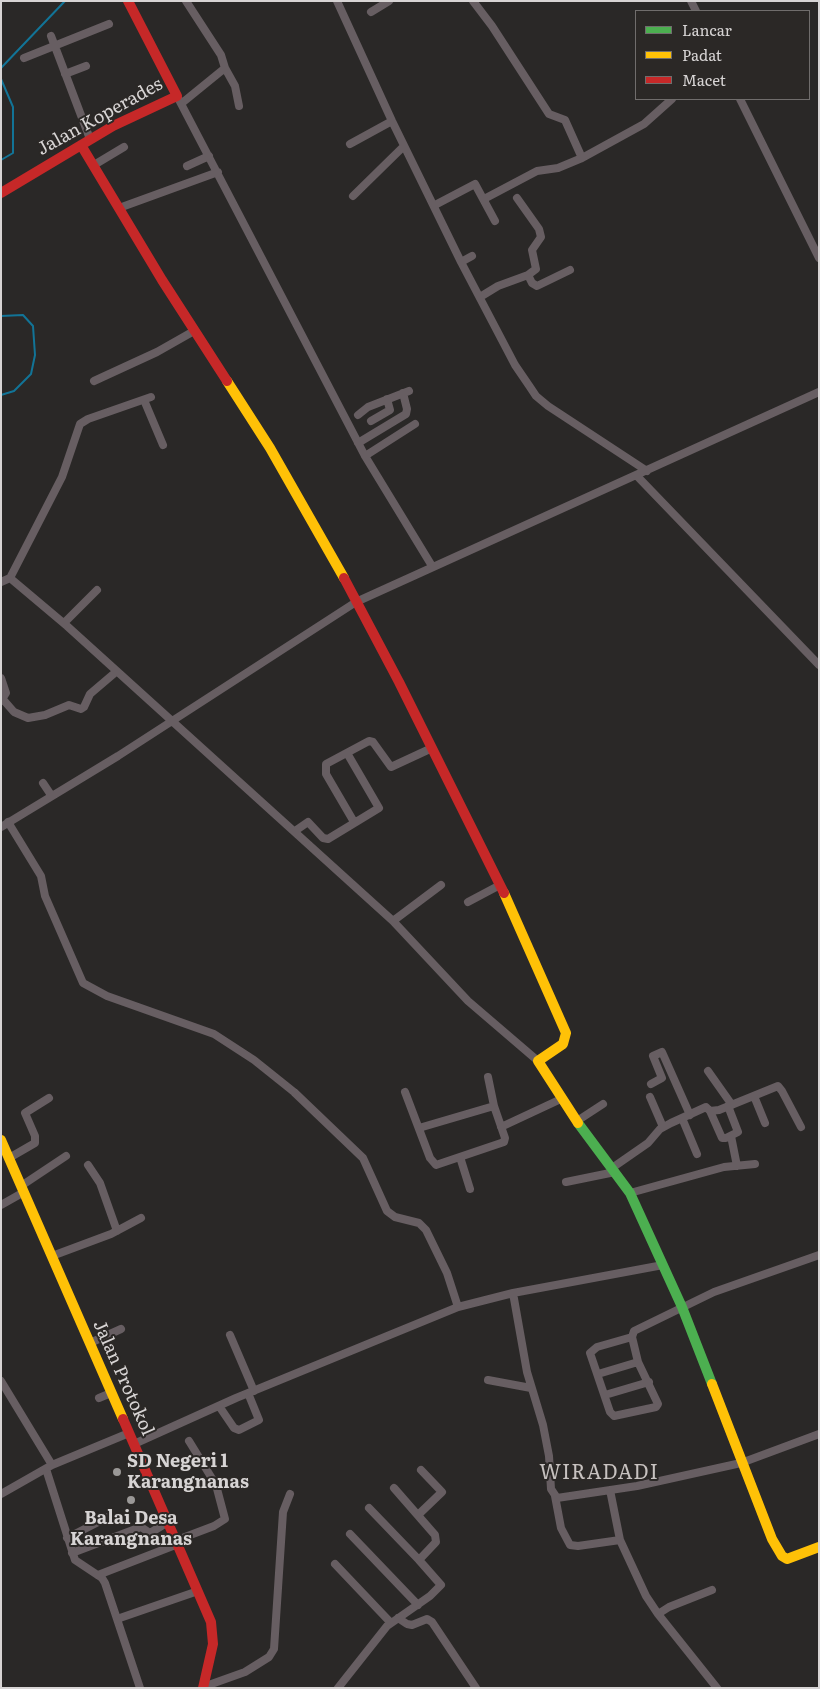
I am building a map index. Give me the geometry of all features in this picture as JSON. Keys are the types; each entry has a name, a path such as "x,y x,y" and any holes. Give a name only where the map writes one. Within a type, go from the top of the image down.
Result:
{"street":[{"name":"Jalan Koperades","path":"1,193 90,139 180,100 128,1"},
{"path":"186,1 221,55 225,68 235,86 239,106"},
{"path":"337,1 404,146 435,205 461,262 515,365 536,396 647,471"},
{"path":"372,12 389,1"},
{"path":"473,1 492,26 549,114 565,120 582,158"},
{"path":"24,58 109,24"},
{"path":"51,36 90,139"},
{"path":"65,74 86,66"},
{"path":"225,68 180,100 365,456 432,566"},
{"path":"484,199 537,171 558,168 582,158 644,124 671,100"},
{"path":"740,100 819,258"},
{"path":"350,144 392,121"},
{"path":"81,145 194,331 270,448 341,571 432,748 500,885 566,1033 563,1044 538,1061"},
{"path":"353,196 404,146"},
{"path":"94,165 124,147"},
{"path":"187,166 209,156"},
{"path":"119,208 218,172"},
{"path":"435,205 475,184 495,221"},
{"path":"480,297 498,286 528,275 536,269 532,250 541,237 539,229 517,198"},
{"path":"461,262 472,256"},
{"path":"528,275 532,283 537,286 570,270"},
{"path":"94,381 157,352 194,331"},
{"path":"358,415 368,407 406,392 406,414 358,443"},
{"path":"1,827 172,721 356,602 819,392"},
{"path":"1,582 10,578 62,478 80,424 88,419 147,399 163,445"},
{"path":"371,421 390,410 386,399"},
{"path":"365,456 415,424"},
{"path":"637,476 819,665"},
{"path":"10,578 64,623 295,831 393,921 468,1001 538,1061 561,1099 630,1193 682,1307 772,1539 782,1556 788,1558 819,1547"},
{"path":"64,623 97,590"},
{"path":"1,678 6,693 2,699 14,712 28,718 45,715 69,705 81,709 84,707 90,694 117,671"},
{"path":"354,822 325,770 329,762 371,741 389,766 394,767 432,748"},
{"path":"295,831 308,822 323,838 328,839 379,806 347,752"},
{"path":"43,783 51,796"},
{"path":"8,822 41,876 45,896 83,983 107,996 214,1034 254,1060 294,1092 363,1158 387,1211 395,1217 419,1223 426,1230 447,1273 458,1307"},
{"path":"393,921 441,884"},
{"path":"468,902 500,885"},
{"path":"662,1078 653,1057 660,1052 663,1053 672,1074 697,1154"},
{"path":"566,1182 613,1170 648,1143 664,1127 706,1107 710,1111 722,1138 738,1132 730,1106 708,1071"},
{"path":"651,1084 672,1074"},
{"path":"405,1092 434,1164 504,1142 505,1138 494,1106 488,1077"},
{"path":"710,1111 730,1106 779,1087 801,1127"},
{"path":"754,1096 765,1123"},
{"path":"9,1158 34,1143 35,1136 26,1113 48,1098"},
{"path":"650,1098 664,1127"},
{"path":"502,1127 561,1099"},
{"path":"577,1121 603,1104"},
{"path":"419,1128 494,1106"},
{"path":"731,1136 737,1166"},
{"name":"Jalan Protokol","path":"1,1141 198,1591 213,1634 211,1659 203,1687"},
{"path":"1,1205 66,1156"},
{"path":"460,1157 470,1190"},
{"path":"630,1193 737,1166 755,1164"},
{"path":"88,1165 100,1184 117,1231"},
{"path":"52,1256 117,1231 141,1218"},
{"path":"632,1337 592,1350 590,1353 610,1412 614,1416 656,1407 658,1404 638,1362 632,1337 636,1329 714,1292 819,1255"},
{"path":"134,1444 251,1392 458,1307 513,1293 663,1265"},
{"path":"513,1293 531,1388 543,1425 549,1456 551,1489 555,1496 561,1528 570,1545 578,1546 620,1540"},
{"path":"90,1343 121,1329"},
{"path":"219,1406 231,1425 239,1430 259,1420 230,1335"},
{"path":"598,1374 638,1362"},
{"path":"488,1380 531,1388"},
{"path":"1,1381 49,1467 72,1553 79,1564 98,1575 105,1583 140,1688"},
{"path":"605,1396 649,1382"},
{"path":"99,1398 111,1393"},
{"path":"1,1494 49,1467 129,1433"},
{"path":"555,1496 561,1499 741,1463 819,1434"},
{"path":"98,1575 214,1526 225,1518 216,1484 189,1441"},
{"path":"418,1516 442,1492 421,1470"},
{"path":"394,1488 437,1539 419,1560"},
{"path":"610,1490 620,1540 640,1585 658,1614 717,1688"},
{"path":"203,1687 245,1672 269,1657 274,1649 283,1512 290,1494"},
{"path":"338,1688 390,1623 418,1605 441,1585 369,1508"},
{"path":"67,1538 110,1516"},
{"path":"72,1553 141,1527 152,1532 168,1522"},
{"path":"350,1534 418,1605"},
{"path":"334,1564 390,1623"},
{"path":"658,1614 669,1607 712,1590"},
{"path":"117,1619 198,1591"},
{"path":"398,1618 407,1624 427,1619 432,1622 476,1688"}],"waterway":[{"path":"1,68 65,1"},
{"path":"1,79 13,107 13,153 1,160"},
{"path":"1,316 23,315 33,326 35,355 31,374 14,391 1,395"}],"traffic: fast":[{"path":"578,1123 630,1193 682,1307 712,1384"}],"traffic: slow":[{"path":"227,381 270,448 344,578"},
{"path":"504,893 566,1033 563,1044 538,1061 578,1123"},
{"path":"1,1140 123,1419"},
{"path":"712,1384 772,1539 782,1556 787,1559 819,1547"}],"traffic: jam":[{"path":"1,193 113,126 177,96 128,1"},
{"path":"81,145 162,280 227,381"},
{"path":"344,578 399,682 504,893"},
{"path":"123,1419 211,1622 213,1644 203,1688"}],"place":[{"name":"SD Negeri 1 Karangnanas","path":"117,1472"},
{"name":"Balai Desa Karangnanas","path":"131,1500"}],"district":[{"name":"WIRADADI","path":"599,1473"}]}
